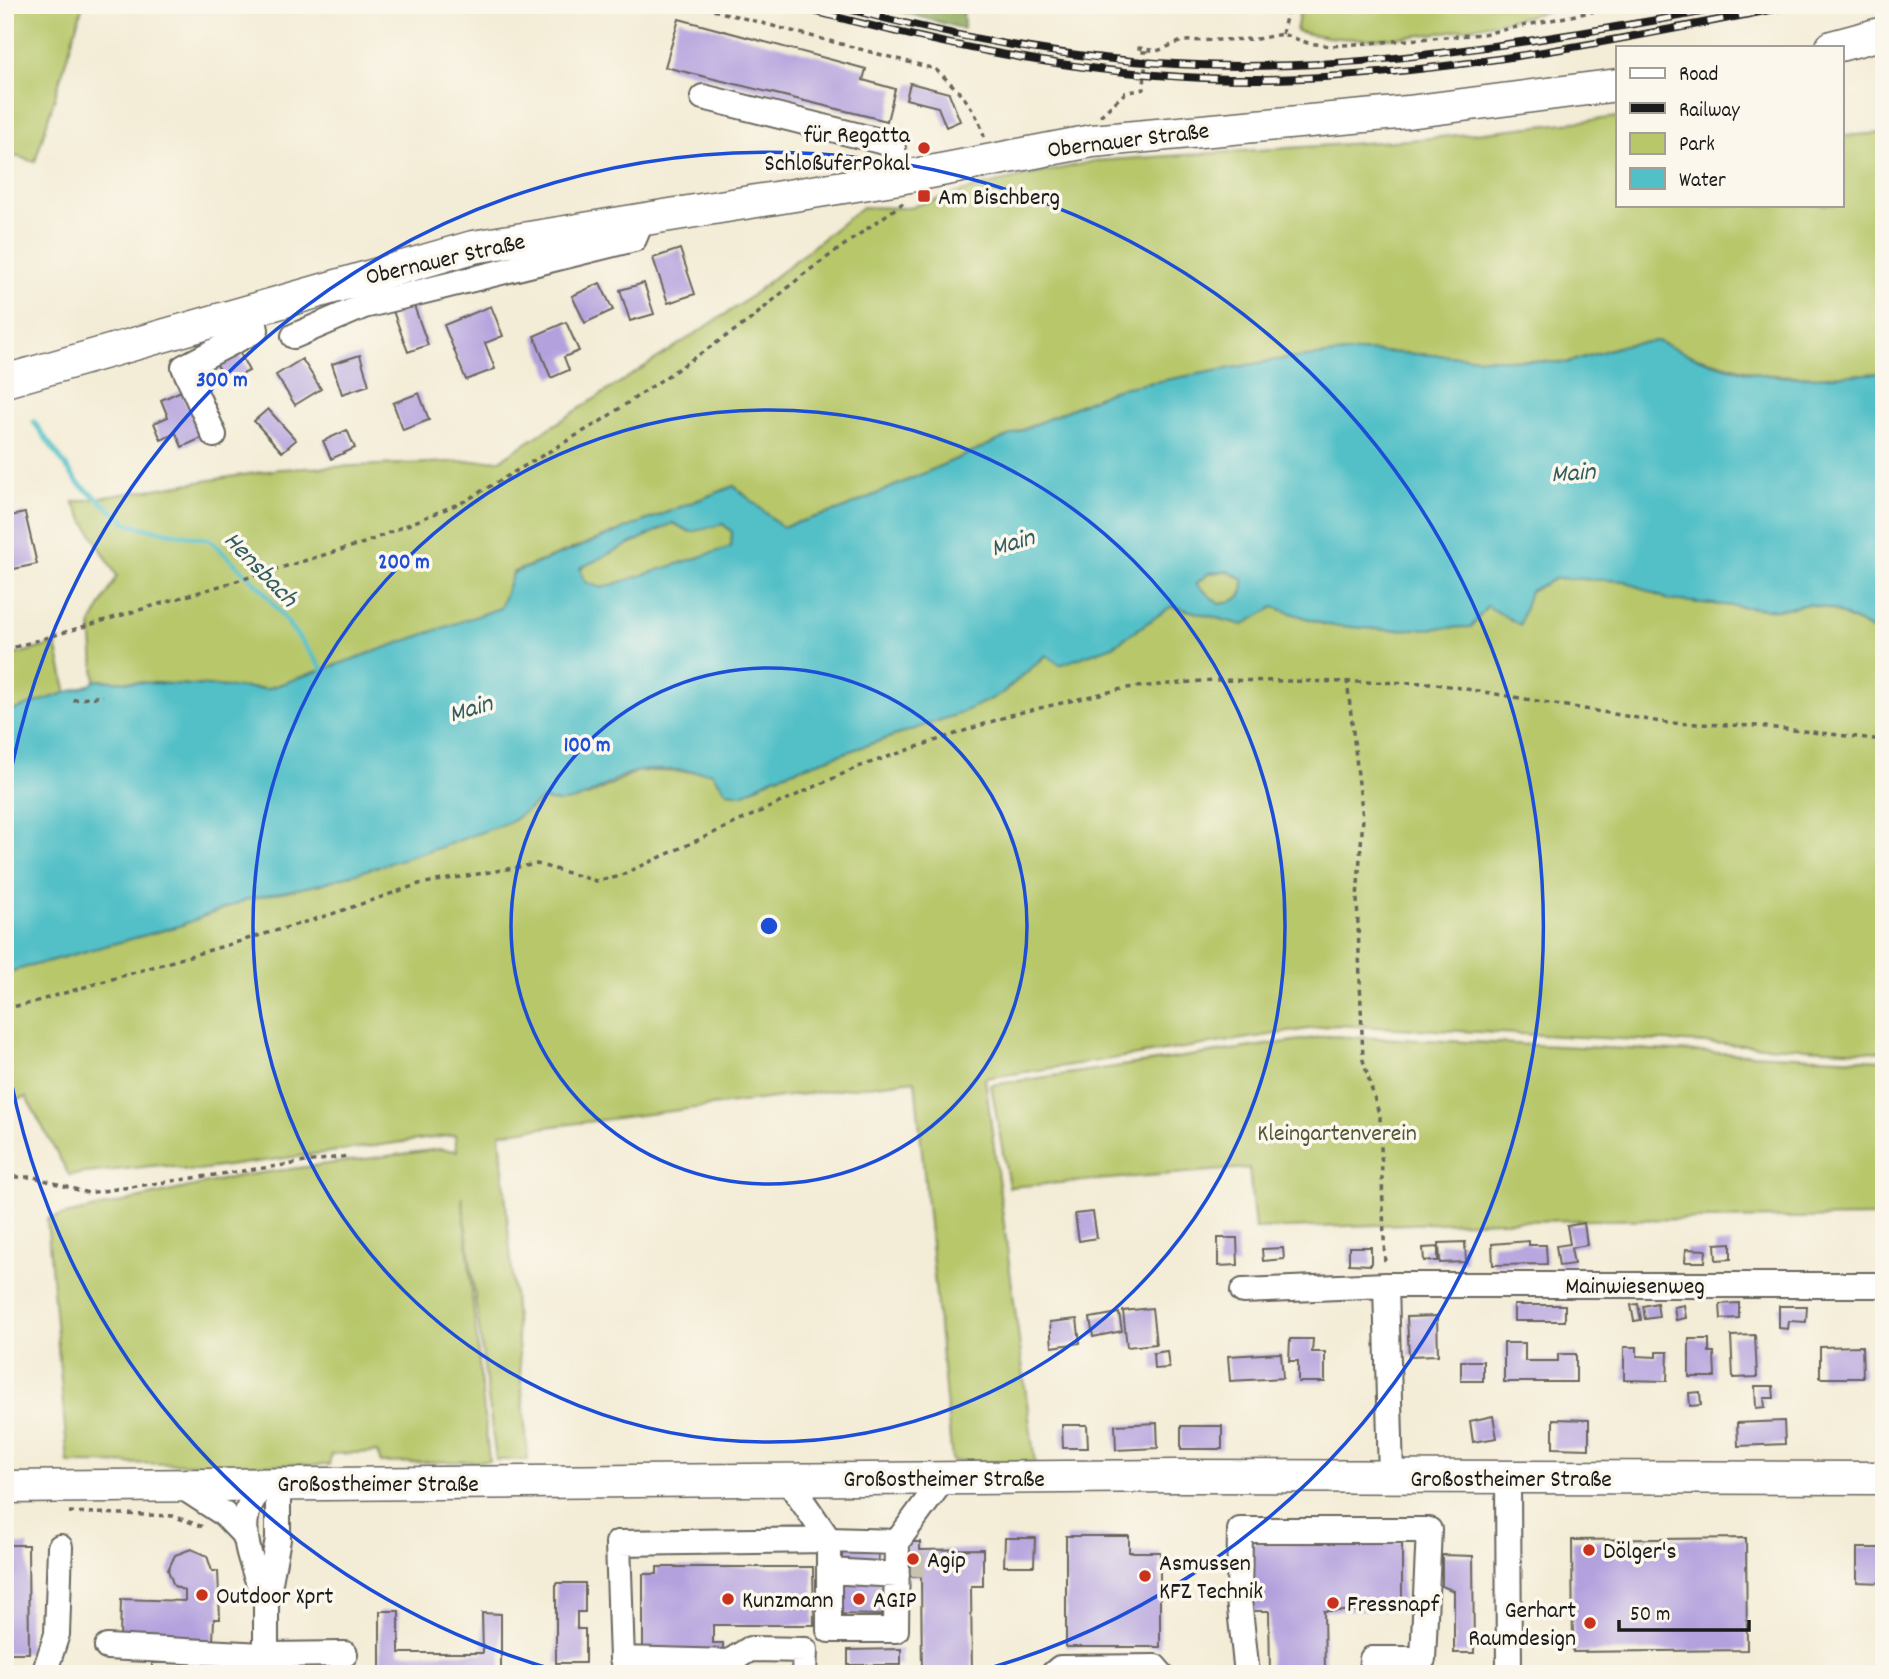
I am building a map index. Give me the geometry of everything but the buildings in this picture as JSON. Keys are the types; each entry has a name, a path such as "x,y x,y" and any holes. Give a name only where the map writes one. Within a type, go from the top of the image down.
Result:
{"main road":[{"path":"1836,46 1884,33"},
{"name":"Obernauer Straße","path":"5,381 473,247 642,220 901,190 989,160 1092,141 1408,112 1616,85"},
{"name":"Großostheimer Straße","path":"5,1488 270,1483 944,1478 1884,1478"}],"street":[{"path":"703,97 892,144 901,190"},
{"name":"Obernauer Straße","path":"294,336 364,306 634,239 642,220"},
{"path":"214,435 184,367 256,330 252,309"},
{"path":"1386,1285 1391,1477"},
{"name":"Mainwiesenweg","path":"1243,1291 1386,1285 1884,1285"},
{"path":"828,1629 896,1630 903,1559 944,1478"},
{"path":"1508,1478 1509,1674"},
{"path":"787,1479 829,1555 828,1629 805,1662 750,1649 729,1662 622,1659 618,1543 829,1555 903,1559"},
{"path":"266,1604 247,1537 248,1508 270,1483"},
{"path":"266,1664 266,1604 278,1539 270,1483"},
{"path":"181,1486 224,1514 247,1537"},
{"path":"1247,1674 1239,1600 1240,1530 1429,1530 1423,1659 1372,1659 1371,1674"},
{"path":"44,1674 57,1634 60,1547"},
{"path":"107,1647 266,1664 345,1654"},
{"path":"1053,1674 1060,1668 1155,1667 1161,1674"}],"path":[{"path":"694,5 935,69 961,92 968,103 981,126 989,160"},
{"path":"1282,34 1289,5"},
{"path":"1092,141 1096,118 1125,93 1144,89 1146,52 1139,52 1139,48 1157,51 1182,41 1257,39 1282,34 1308,43 1331,46 1457,37 1495,32 1625,5"},
{"path":"5,650 364,542 465,501 601,421 750,320 901,190"},
{"path":"5,1008 329,915 419,884 537,864 596,881 617,877 858,766 1014,714 1126,688 1213,680 1431,683 1667,723 1757,726 1884,740"},
{"path":"1347,680 1363,818 1357,898 1363,1060 1380,1117 1386,1285"},
{"path":"73,700 103,696"},
{"path":"5,1177 34,1177 88,1193 348,1156"},
{"path":"61,1512 173,1516 210,1529 224,1514"}],"green space":[{"path":"5,5 83,5 35,162 5,153"},
{"path":"878,5 963,5 964,29"},
{"path":"1301,5 1575,5 1436,33 1362,39 1328,37 1296,31"},
{"path":"1616,117 1616,206 1843,206 1843,136 1884,133 1884,373 1815,377 1760,374 1686,354 1657,341 1624,345 1566,363 1367,351 1276,360 1116,389 840,510 782,527 734,486 513,572 501,608 267,689 95,680 91,624 117,576 73,502 280,469 500,460 741,304 862,207 907,208 982,186 1095,161 1422,139"},
{"path":"673,523 690,532 723,524 732,532 731,548 602,588 585,582 580,568"},
{"path":"1228,571 1243,579 1243,590 1235,600 1219,605 1196,584 1209,573"},
{"path":"1557,578 1625,581 1669,600 1778,610 1809,604 1833,610 1880,634 1884,640 1884,1052 1335,1025 985,1078 1035,1463 952,1461 915,1080 500,1133 528,1460 496,1460 462,1196 489,1461 381,1463 377,1452 331,1454 329,1465 68,1463 47,1219 239,1176 439,1149 457,1151 455,1135 191,1171 161,1165 69,1175 26,1097 5,1103 5,973 179,926 248,899 321,884 512,821 542,799 588,796 638,771 711,772 727,792 743,794 774,777 958,714 1000,695 1047,655 1113,646 1172,606 1243,625 1274,607 1326,625 1487,606"},
{"path":"56,644 67,693 5,713 5,657"},
{"name":"Kleingartenverein","path":"1328,1036 1884,1060 1884,1217 1503,1221 1255,1229 1249,1168 1009,1187 991,1085"}],"water":[{"name":"Main","path":"1657,341 1720,365 1775,376 1884,373 1884,640 1880,634 1833,610 1809,604 1778,610 1669,600 1625,581 1557,578 1530,591 1520,625 1487,606 1471,627 1388,630 1326,625 1274,607 1243,625 1172,606 1113,646 1060,665 1046,655 1000,695 958,714 774,777 743,794 727,792 711,772 639,771 569,802 542,799 512,821 438,848 321,884 248,899 179,926 5,973 5,713 92,684 95,680 267,689 500,608 513,573 734,486 782,527 840,510 1116,389 1276,360 1367,351 1566,363 1624,345","holes":["673,523 691,532 723,524 732,532 731,547 602,588 585,582 580,568","1228,571 1243,579 1243,590 1235,600 1219,604 1196,584 1209,573"]}],"waterway":[{"name":"Hensbach","path":"34,422 78,483 130,525 210,540 262,589 327,675"}],"tunnel":[{"path":"912,1576 914,1542"}],"railway":[{"path":"791,5 917,37 1044,61 1173,76 1238,79 1365,74 1488,60 1795,5"},
{"path":"833,5 968,37 1059,53 1152,63 1245,66 1340,63 1433,54 1573,34 1734,5"}],"place":[{"name":"für Regatta SchloßuferPokal","path":"924,148"},
{"name":"Am Bischberg","path":"924,196"},
{"name":"Dölger's","path":"1589,1550"},
{"name":"Agip","path":"913,1559"},
{"name":"Asmussen KFZ Technik","path":"1145,1576"},
{"name":"Outdoor Xprt","path":"202,1595"},
{"name":"Kunzmann","path":"728,1599"},
{"name":"AGIP","path":"859,1599"},
{"name":"Fressnapf","path":"1333,1603"},
{"name":"Gerhart Raumdesign","path":"1590,1623"}]}
